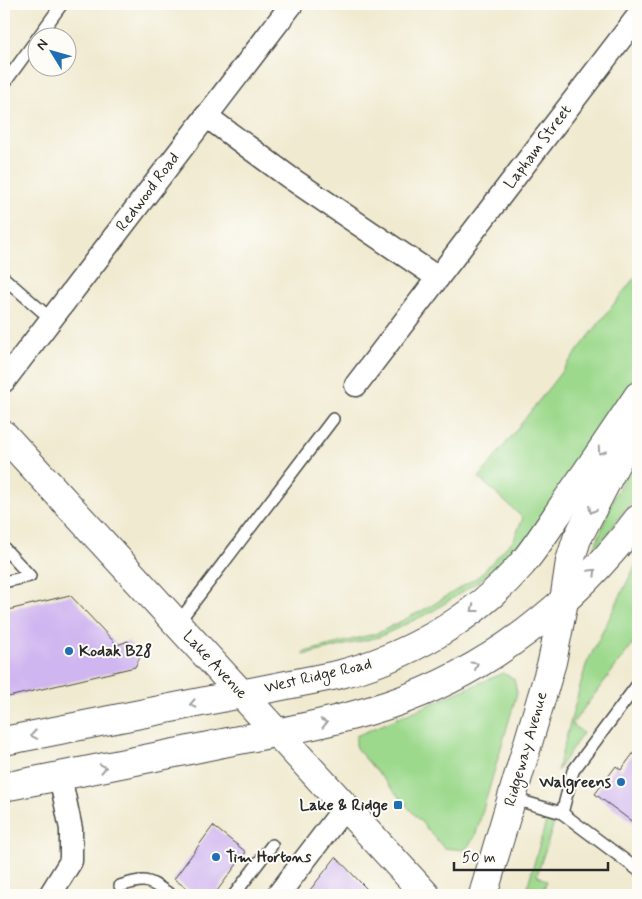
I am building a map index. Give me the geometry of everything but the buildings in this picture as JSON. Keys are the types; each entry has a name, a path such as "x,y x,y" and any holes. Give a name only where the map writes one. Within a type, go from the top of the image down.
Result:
{"main road":[{"name":"West Ridge Road","path":"4,741 337,675 385,660 431,638 475,608 499,587 530,554 638,396"},
{"name":"Ridgeway Avenue","path":"483,895 552,662 570,561 577,539 638,420"},
{"name":"Lake Avenue","path":"4,435 426,895"},
{"path":"4,787 356,715 435,687 497,652 564,601 630,535 638,519"}],"street":[{"name":"Redwood Road","path":"4,381 292,4"},
{"name":"Lapham Street","path":"356,384 638,16"},
{"path":"206,116 289,178 438,278"},
{"path":"50,895 71,861 72,829 60,776"},
{"path":"278,895 345,807"}],"lane":[{"path":"4,84 62,4"},
{"path":"4,278 51,319"},
{"path":"177,624 333,419"},
{"path":"4,548 30,576 4,582"},
{"path":"562,813 573,771 638,684"},
{"path":"512,798 562,813 638,870"},
{"path":"234,895 272,845"},
{"path":"120,886 140,880 152,883 171,895"}],"green space":[{"path":"638,273 638,371 536,530 482,579 433,611 379,637 304,655 304,652 378,633 431,606 479,576 514,539 523,518 479,478"},
{"path":"638,452 638,493 592,554 615,495"},
{"path":"638,560 638,637 572,724 583,733 557,771 586,665"},
{"path":"503,673 514,679 517,693 475,837 465,850 444,848 356,748 356,736"},
{"path":"546,822 554,823 537,875 547,881 541,895 525,895"}],"place":[{"name":"Kodak B28","path":"69,651"},
{"name":"Walgreens","path":"621,782"},
{"name":"Lake & Ridge","path":"398,805"},
{"name":"Tim Hortons","path":"216,857"}]}
